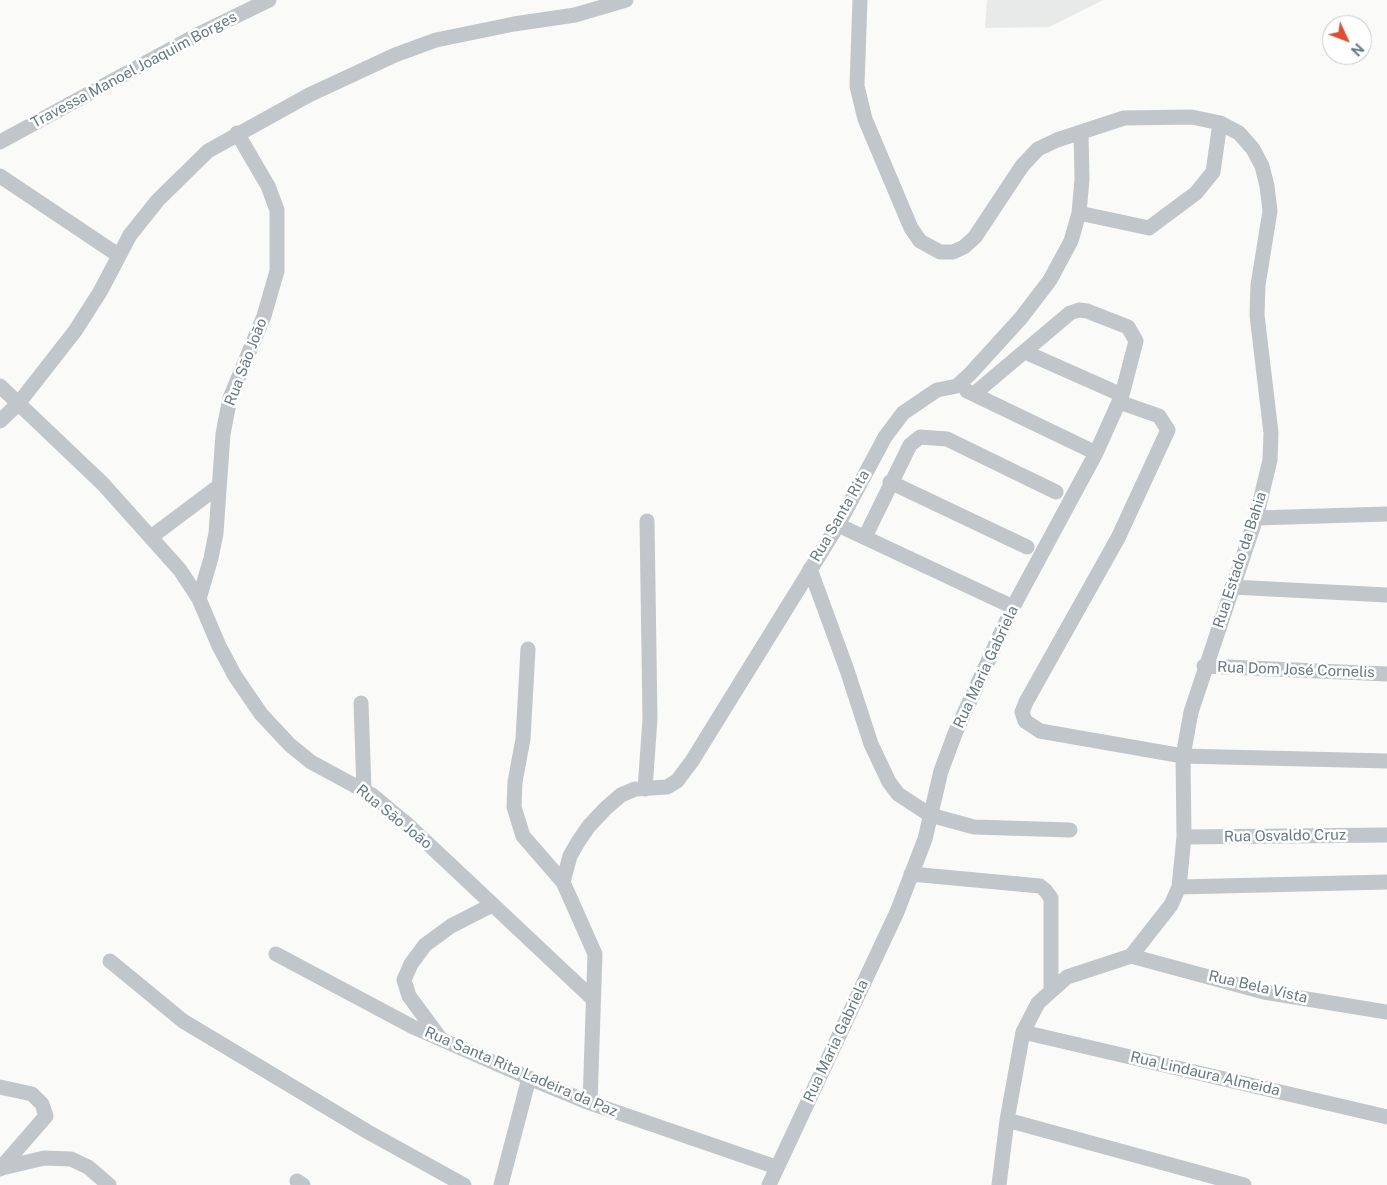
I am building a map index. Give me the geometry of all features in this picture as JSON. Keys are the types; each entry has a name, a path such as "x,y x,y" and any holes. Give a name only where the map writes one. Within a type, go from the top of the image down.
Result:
{"street":[{"name":"Travessa Manoel Joaquim Borges","path":"0,142 195,36 269,0"},
{"path":"0,421 18,404 74,331 100,292 118,255 158,200 208,151 309,95 386,59 436,40 514,24 575,15 626,0"},
{"name":"Rua Estado da Bahia","path":"860,0 858,86 865,119 911,228 920,241 931,248 940,252 953,252 964,247 975,237 1022,166 1038,149 1057,140 1124,118 1192,116 1220,123 1239,133 1253,149 1262,166 1268,186 1270,211 1258,285 1257,315 1271,433 1270,460 1256,518 1204,666 1191,712 1183,756 1184,837 1179,886 1171,905 1162,919 1131,956"},
{"path":"1079,213 1149,228 1196,194 1213,172 1220,123"},
{"name":"Rua Santa Rita","path":"563,882 570,856 589,826 621,795 636,789 667,787 672,784 692,761 838,525 885,437 903,413 937,390 957,386 1014,325 1050,280 1071,241 1079,213 1082,179 1081,133"},
{"name":"Rua São João","path":"199,599 213,550 222,434 230,398 264,316 277,271 277,210 268,186 237,134"},
{"path":"0,176 118,255"},
{"name":"Rua Maria Gabriela","path":"769,1185 897,912 925,839 941,771 956,731 1014,607 1096,453 1121,398 1136,341 1128,327 1087,311 1079,310 1070,313 974,394"},
{"path":"1025,352 1159,416 1168,430 1118,538 1026,702 1022,712 1025,721 1040,730 1183,756 1387,761"},
{"name":"Rua São João","path":"0,386 73,454 180,570 199,599 219,646 261,714 290,745 311,762 364,790 408,824 593,999"},
{"path":"957,386 1096,453"},
{"path":"865,537 890,482 910,445 920,437 947,439 1056,492"},
{"path":"890,482 1027,546"},
{"path":"151,537 219,486"},
{"path":"1256,518 1387,514"},
{"path":"645,789 650,719 646,521"},
{"path":"838,525 1014,607"},
{"path":"810,569 847,670 871,744 889,782 898,794 930,815 974,828 1070,830"},
{"path":"1232,587 1387,595"},
{"path":"528,649 523,739 515,782 514,807 523,836 563,882 595,954 590,1104"},
{"name":"Rua Dom José Cornelis","path":"1204,666 1387,674"},
{"path":"361,703 364,790"},
{"name":"Rua Osvaldo Cruz","path":"1184,837 1387,835"},
{"path":"911,874 1040,886 1045,890 1051,898 1051,989"},
{"path":"1179,886 1387,882"},
{"path":"441,1040 409,996 404,980 411,964 425,945 451,926 492,905"},
{"name":"Rua Santa Rita Ladeira da Paz","path":"276,954 441,1040 590,1104 776,1167"},
{"path":"999,1185 1007,1120 1024,1032 1038,1003 1051,989 1067,977 1131,956"},
{"name":"Rua Bela Vista","path":"1131,956 1264,992 1387,1012"},
{"path":"110,961 192,1026 368,1132 464,1185"},
{"name":"Rua Lindaura Almeida","path":"1024,1032 1387,1117"},
{"path":"500,1185 529,1078"},
{"path":"0,1087 32,1094 42,1104 46,1116 1,1169"},
{"path":"1007,1120 1244,1185"},
{"path":"1,1169 44,1158 71,1159 88,1167 108,1185"}],"shaded area":[{"path":"987,0 1103,0 1049,27 985,28"}]}
